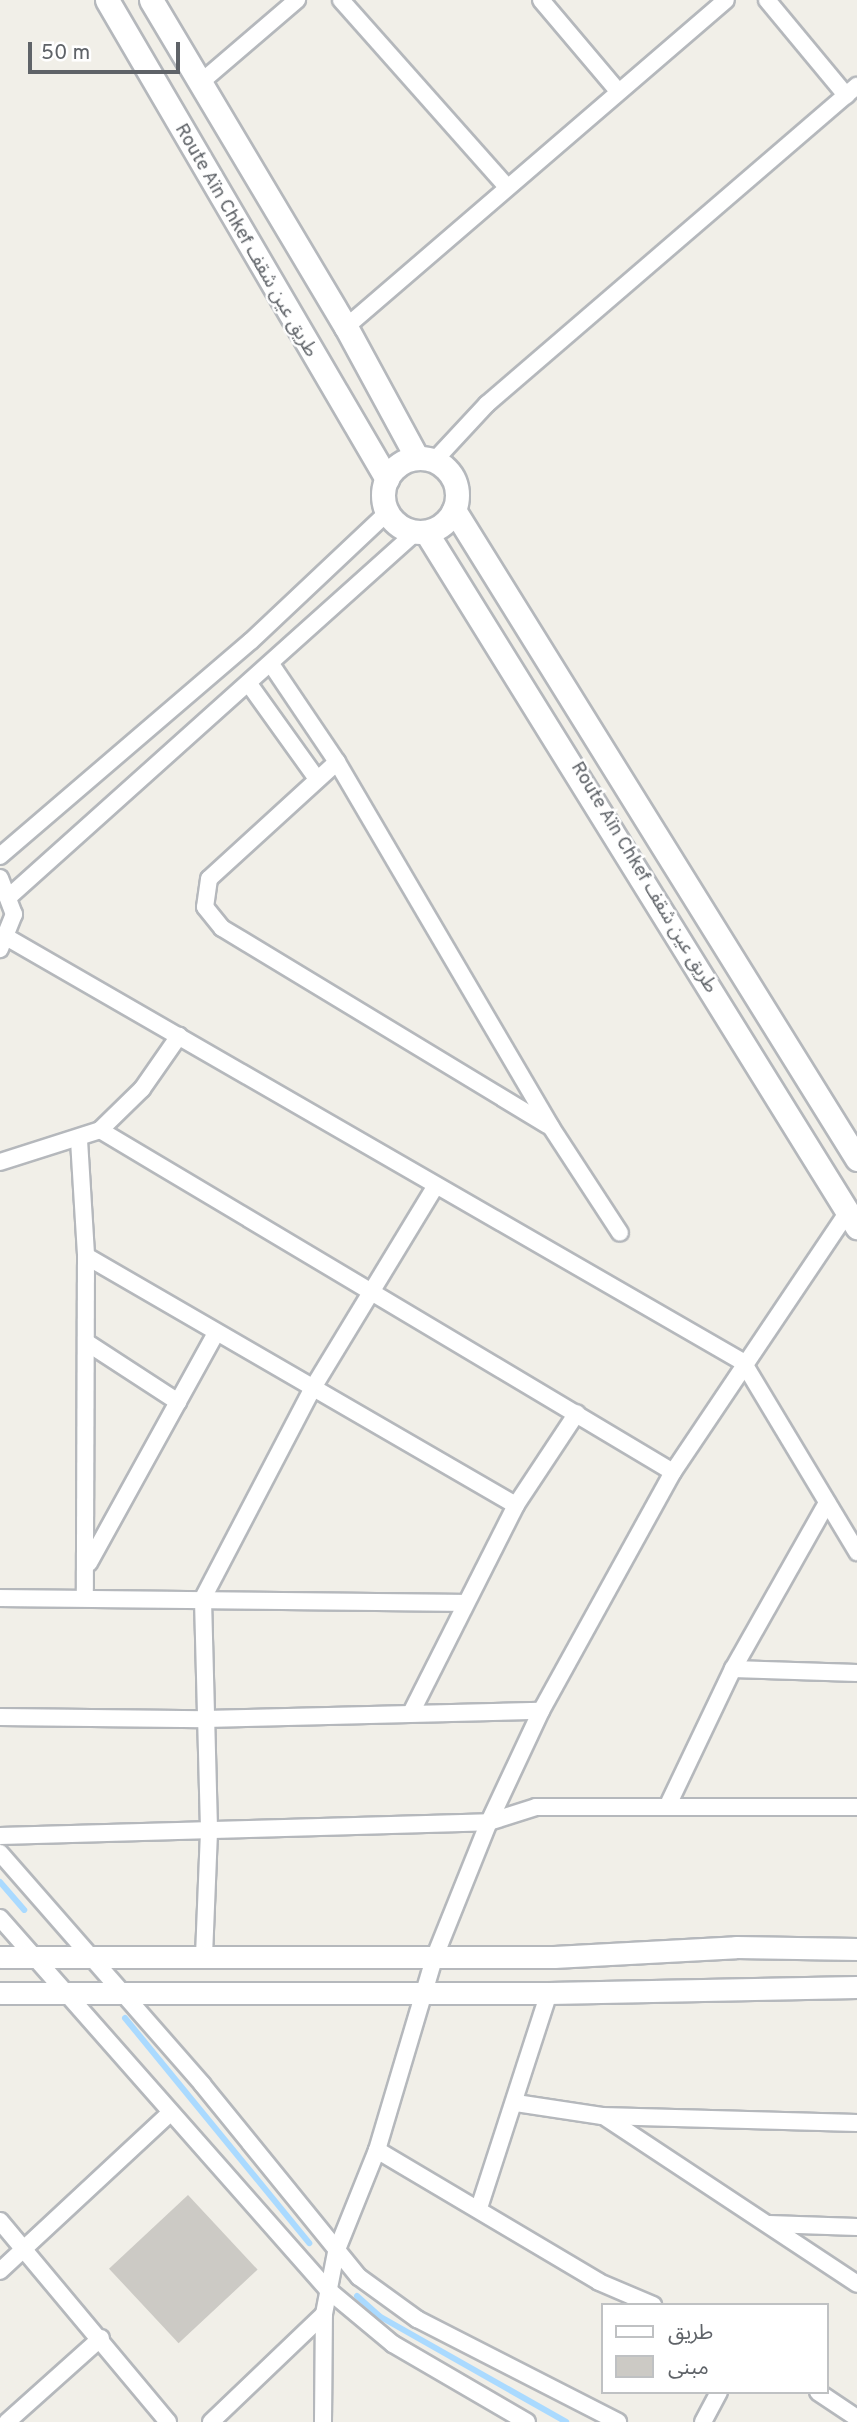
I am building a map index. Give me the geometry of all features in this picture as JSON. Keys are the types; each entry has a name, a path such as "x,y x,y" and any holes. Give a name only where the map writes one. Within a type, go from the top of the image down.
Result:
{"main road":[{"name":"Route Aïn Chkef طريق عين شقف","path":"107,0 387,479"},
{"name":"Route Aïn Chkef طريق عين شقف","path":"151,0 425,460"},
{"path":"425,460 455,483 454,510 442,524 421,532 397,525 387,513 387,479 399,465 425,460"},
{"name":"Route Aïn Chkef طريق عين شقف","path":"454,510 656,844 855,1150"},
{"name":"Route Aïn Chkef طريق عين شقف","path":"421,532 852,1219"}],"street":[{"path":"200,83 297,0"},
{"path":"341,0 506,186"},
{"path":"541,0 618,91"},
{"path":"346,327 506,186 726,0"},
{"path":"425,460 851,90 767,0"},
{"path":"0,856 251,641 387,513"},
{"path":"11,895 421,532"},
{"path":"271,664 337,762 551,1127 620,1233"},
{"path":"249,684 317,779"},
{"path":"337,762 209,879 205,907 222,928 551,1127"},
{"path":"0,878 11,895 14,914 4,944 179,1036 435,1187 743,1362 857,1552"},
{"path":"0,1163 79,1140 100,1130 142,1089 179,1036"},
{"path":"100,1130 673,1472"},
{"path":"79,1140 86,1256 85,1598"},
{"path":"204,1956 209,1829 203,1598 311,1391 435,1187"},
{"path":"323,2422 324,2315 336,2252 377,2150 435,1956 489,1822 541,1711 673,1472 743,1362 852,1219"},
{"path":"86,1256 311,1391 516,1506"},
{"path":"87,1566 215,1335"},
{"path":"86,1342 178,1402"},
{"path":"411,1713 463,1603 516,1506 577,1413"},
{"path":"668,1805 733,1669 827,1503"},
{"path":"0,1598 203,1598 463,1603"},
{"path":"733,1669 857,1673"},
{"path":"0,1717 205,1719 541,1711"},
{"path":"0,1836 489,1822 536,1807 857,1807"},
{"path":"0,1853 202,2084 359,2277 417,2319 618,2422"},
{"path":"0,1918 40,1957 327,2290 393,2344 527,2422"},
{"path":"0,1957 91,1959 435,1956 857,1949"},
{"path":"0,1993 424,1994 857,1987"},
{"path":"479,2208 516,2103 548,1993"},
{"path":"516,2103 603,2116 857,2123"},
{"path":"0,2271 171,2112"},
{"path":"603,2116 857,2284"},
{"path":"377,2150 479,2208 599,2282 648,2303"},
{"path":"0,2221 101,2338 168,2422"},
{"path":"766,2224 857,2227"},
{"path":"211,2422 324,2315"},
{"path":"7,2422 101,2338"},
{"path":"703,2422 718,2394"},
{"path":"821,2394 857,2418"}],"building":[{"path":"188,2195 258,2270 179,2343 109,2269"}],"waterway":[{"path":"0,1882 24,1910"},
{"path":"125,2018 309,2243"},
{"path":"357,2296 379,2316 566,2422"}]}
